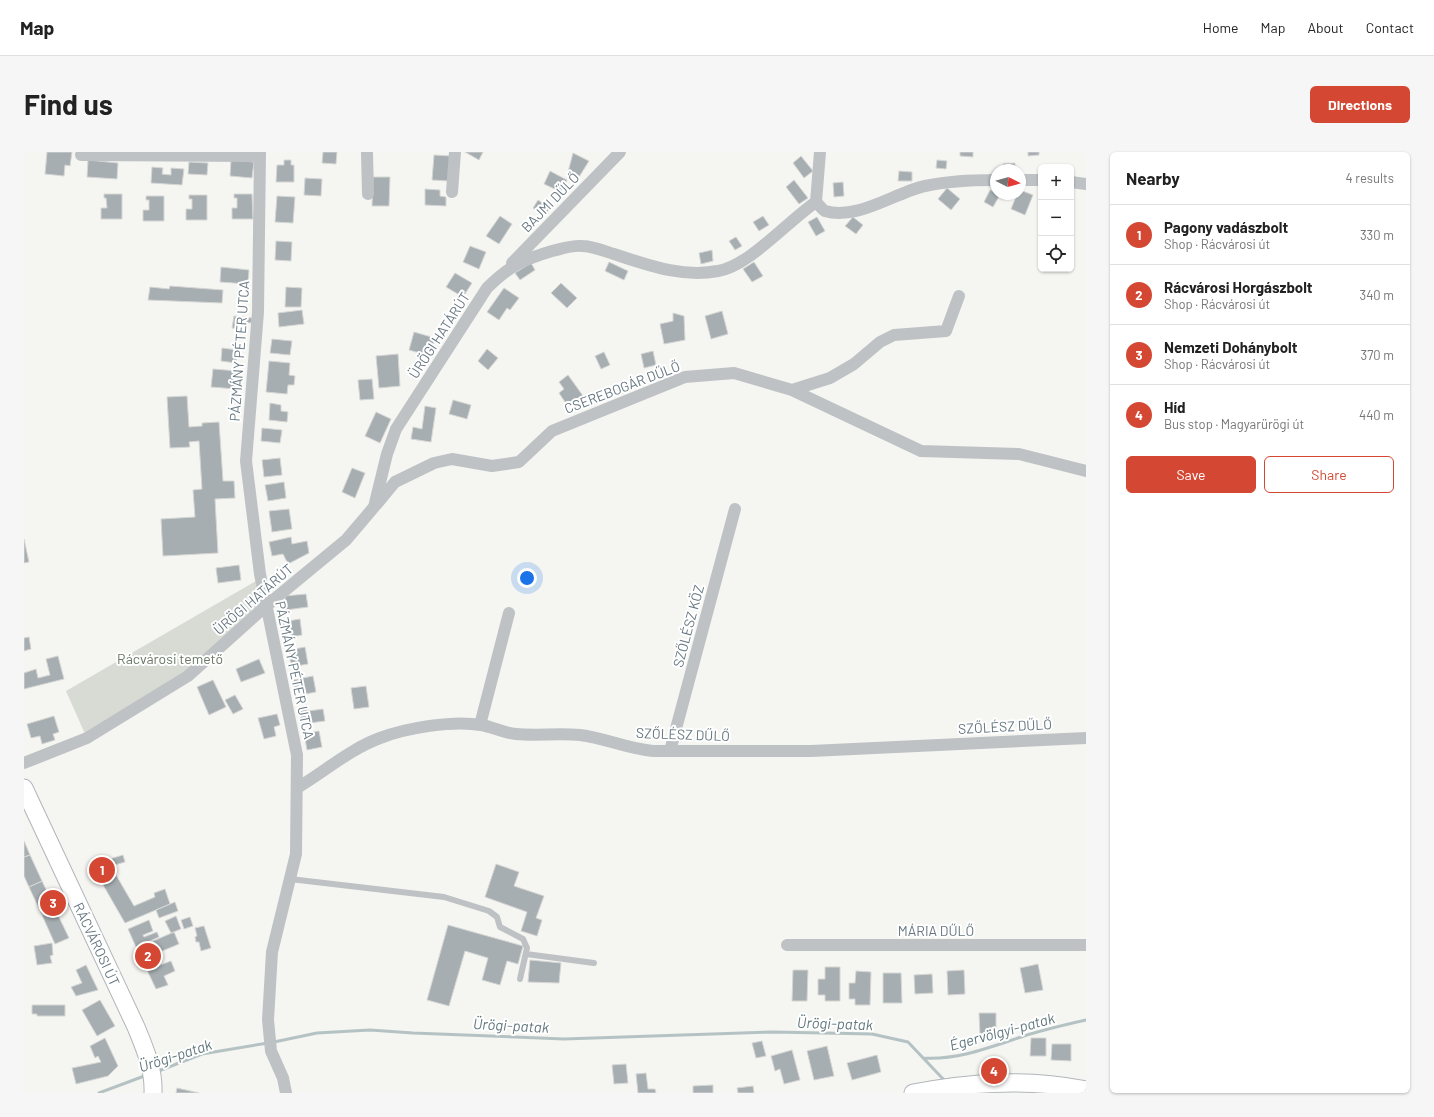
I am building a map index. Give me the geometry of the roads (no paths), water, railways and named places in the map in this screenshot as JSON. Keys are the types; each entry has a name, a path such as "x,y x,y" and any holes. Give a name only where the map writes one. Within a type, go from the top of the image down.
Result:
{"street":[{"path":"367,152 368,194"},
{"path":"452,192 455,152"},
{"name":"BAJMI DŰLŐ","path":"501,274 620,152"},
{"path":"820,152 816,202 824,210 838,213 876,204 924,186 990,180"},
{"path":"81,155 260,154"},
{"name":"PÁZMÁNY PÉTER UTCA","path":"260,154 258,312 246,461 260,574 297,755 296,854 272,952 268,1020 271,1051 283,1078 286,1093"},
{"path":"1026,180 1038,180"},
{"path":"1074,182 1086,184"},
{"name":"ÜRÖGI HATÁRÚT","path":"24,763 87,738 188,676 266,606 346,540 374,507 387,454 396,429 487,288 501,274 522,260 563,248 582,246 653,267 698,274 719,271 737,264 816,202"},
{"path":"792,390 830,378 854,364 880,342 894,335 946,330 959,296"},
{"name":"CSEREBOGÁR DŰLŐ","path":"374,507 396,482 434,463 452,459 492,466 519,462 552,431 685,377 734,373 792,390 921,451 1019,454 1086,471"},
{"name":"SZŐLÉSZ KÖZ","path":"670,751 735,509"},
{"path":"480,725 508,613"},
{"name":"SZŐLÉSZ DŰLŐ","path":"297,788 349,755 380,738 432,726 458,722 480,725 515,734 559,733 611,742 633,749 670,751 811,751 1086,738"},
{"name":"RÁCVÁROSI ÚT","path":"24,788 136,1027 150,1064 153,1087"},
{"name":"MÁRIA DŰLŐ","path":"787,945 1086,945"},
{"path":"920,1092 962,1084 1009,1081 1086,1090"}],"lane":[{"path":"290,879 444,897 489,911 497,917 500,927 523,939 527,948 520,978"},
{"path":"526,954 594,963"}],"waterway":[{"name":"Égervölgyi-patak","path":"923,1058 961,1055 985,1049 1037,1032 1086,1020"},
{"name":"Ürögi-patak","path":"274,1042 317,1033 370,1030 564,1039 773,1032 872,1034 908,1042 945,1081"},
{"name":"Ürögi-patak","path":"156,1072 202,1054 268,1043"},
{"name":"Ürögi-patak","path":"99,1093 147,1075"}],"place":[{"name":"Pagony vadászbolt","path":"102,870"},
{"name":"Nemzeti Dohánybolt","path":"53,903"},
{"name":"Rácvárosi Horgászbolt","path":"148,956"},
{"name":"Híd","path":"994,1071"}],"park label":[{"name":"Rácvárosi temető","path":"170,658"}]}
